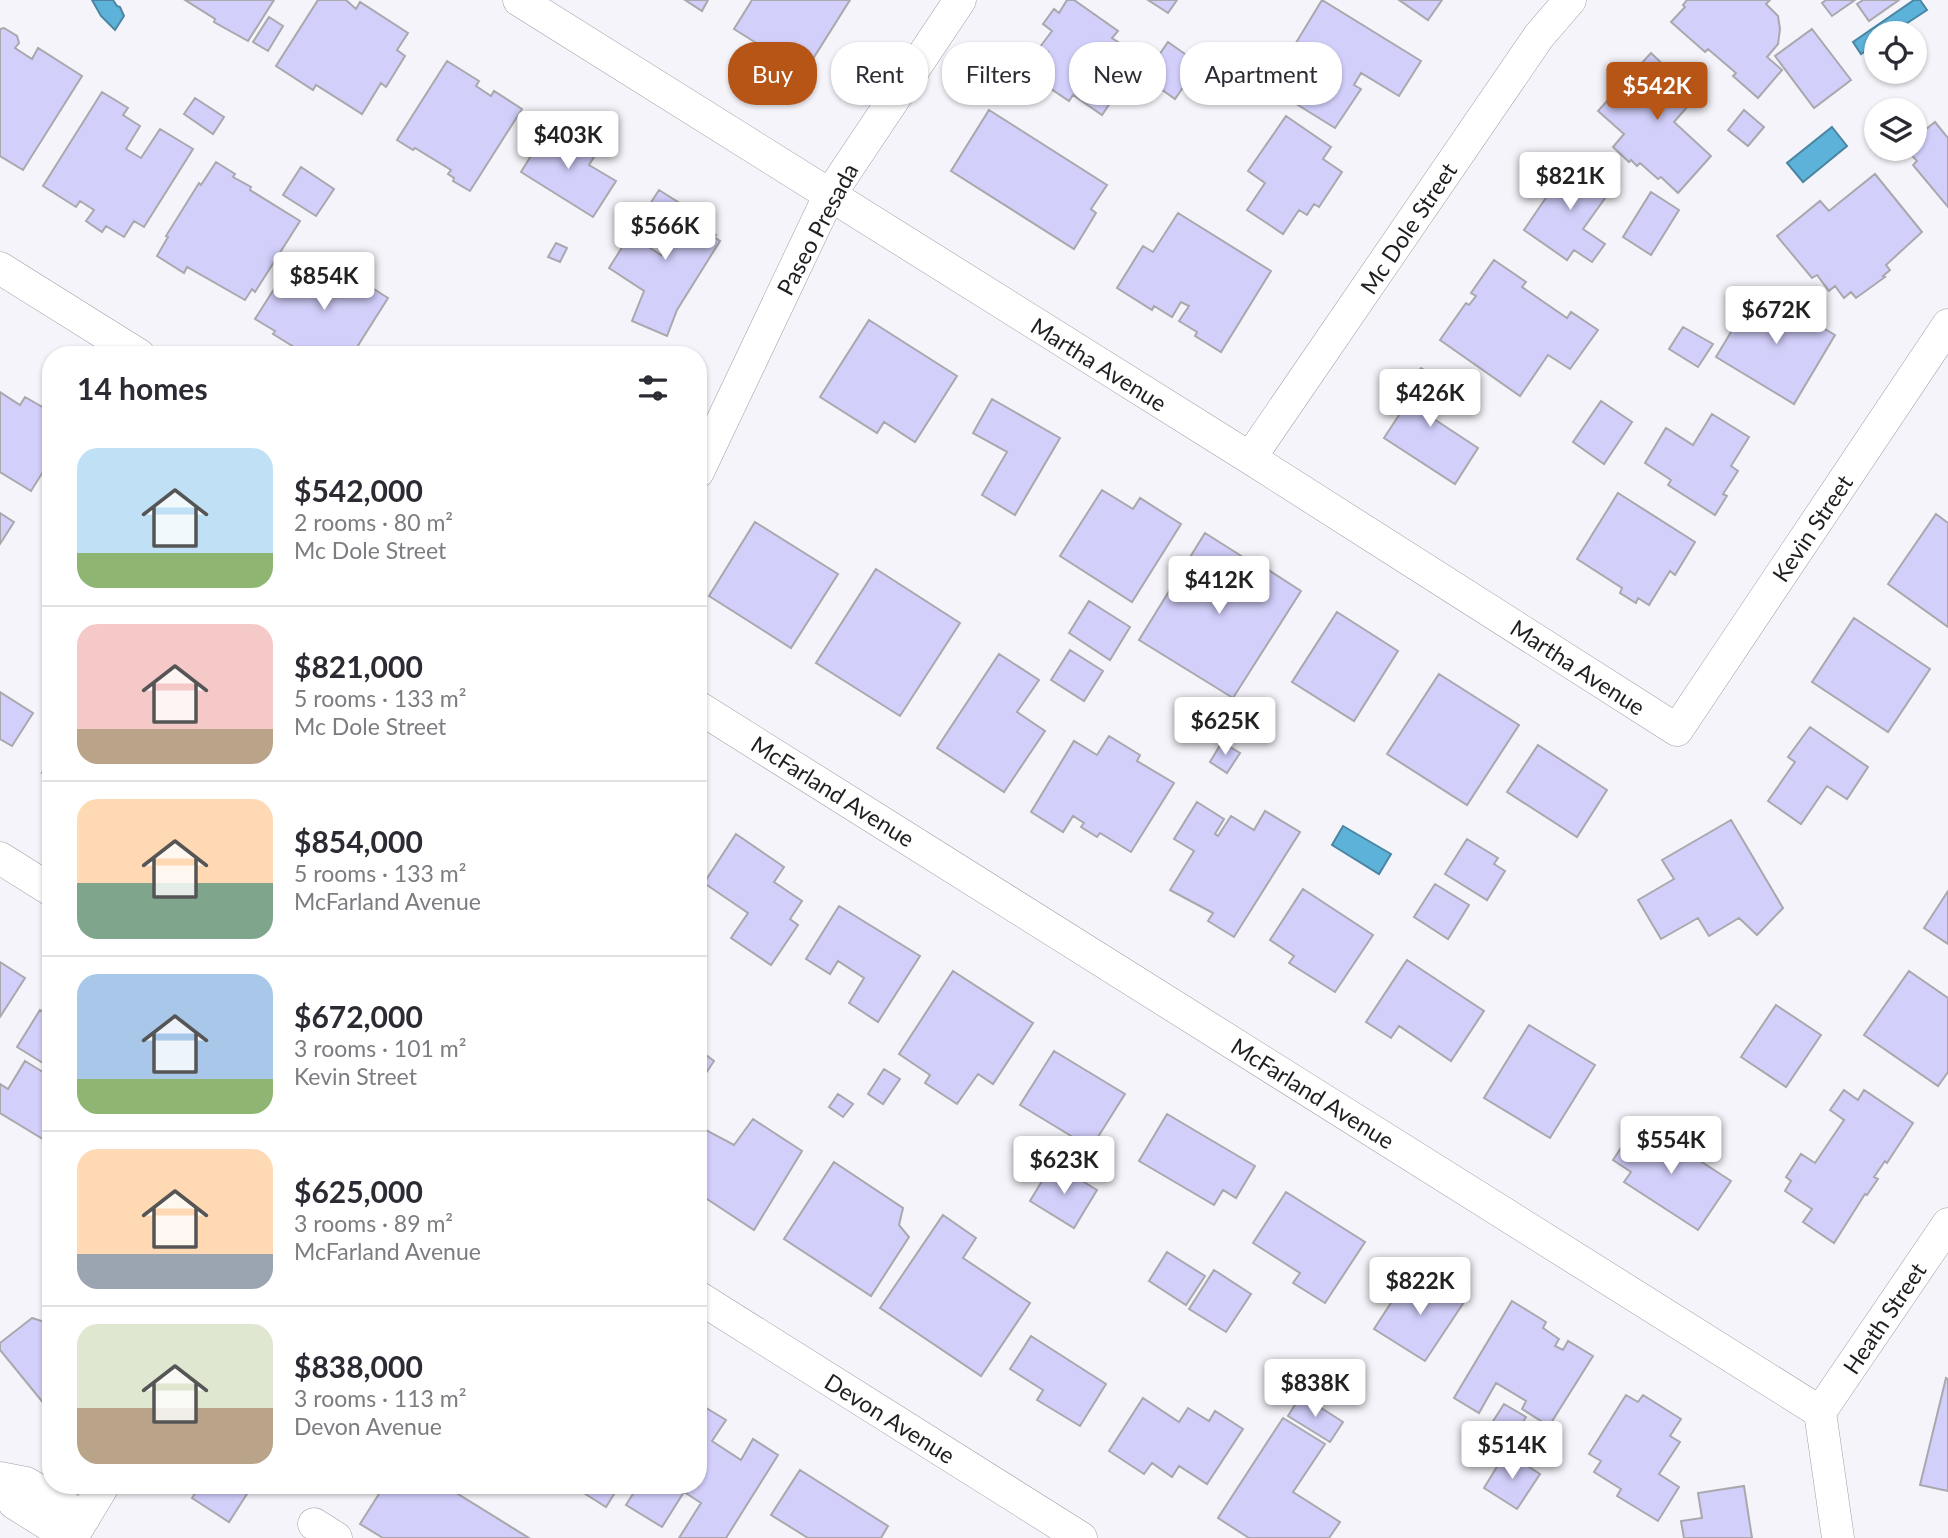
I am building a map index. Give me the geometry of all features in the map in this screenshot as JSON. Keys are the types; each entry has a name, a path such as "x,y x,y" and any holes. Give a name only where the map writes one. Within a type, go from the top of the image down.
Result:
{"street":[{"name":"Martha Avenue","path":"519,0 1250,458 1677,730"},
{"name":"Paseo Presada","path":"707,452 829,195 960,0"},
{"name":"Mc Dole Street","path":"1250,458 1539,36 1570,0"},
{"path":"0,268 125,346"},
{"name":"Kevin Street","path":"1677,730 1948,325"},
{"name":"McFarland Avenue","path":"707,713 1820,1412"},
{"path":"0,858 42,884"},
{"name":"Heath Street","path":"1820,1412 1948,1224"},
{"name":"Devon Avenue","path":"707,1303 1081,1538"},
{"path":"1820,1412 1838,1538"},
{"path":"1,1479 14,1503 75,1531 98,1494"}],"water":[{"path":"92,0 113,0 120,7 124,16 115,30 101,16"},
{"path":"1914,0 1920,0 1927,10 1910,21 1884,21"},
{"path":"1864,34 1864,52 1861,54 1853,42"},
{"path":"1832,127 1847,146 1803,182 1787,163"},
{"path":"1343,826 1391,854 1379,874 1332,845"}],"building":[{"path":"185,0 274,0 248,41 214,22 215,19"},
{"path":"318,0 346,0 356,9 360,2 408,33 397,50 405,56 386,87 381,83 362,114 316,85 313,90 276,66"},
{"path":"685,0 708,0 702,11"},
{"path":"752,0 850,0 817,52 817,42 755,42 734,29"},
{"path":"1067,0 1074,0 1118,31 1112,38 1118,42 1069,42 1069,101 1055,92 1055,42 1044,42 1052,31 1043,24 1054,9 1059,13"},
{"path":"1148,0 1177,0 1168,13"},
{"path":"1322,0 1421,61 1399,96 1361,73 1354,85 1361,89 1335,128 1298,105 1342,105 1342,42 1296,42"},
{"path":"1399,0 1442,0 1428,20"},
{"path":"1687,0 1770,0 1766,4 1778,16 1780,29 1778,44 1767,57 1782,70 1758,98 1733,76 1736,73 1708,49 1705,52 1671,22 1685,7 1683,5"},
{"path":"1826,0 1855,0 1832,16 1822,3"},
{"path":"1863,0 1899,0 1869,21 1857,4"},
{"path":"269,17 283,26 268,51 253,42"},
{"path":"4,28 17,36 19,43 15,48 32,59 38,48 82,76 23,170 0,156 0,29"},
{"path":"1812,29 1851,80 1814,108 1775,56"},
{"path":"1168,42 1180,51 1180,92 1175,99 1166,93"},
{"path":"1651,53 1674,75 1680,68 1703,89 1701,97 1688,106 1674,122 1711,156 1678,193 1661,177 1658,179 1640,163 1637,166 1631,160 1629,162 1613,147 1624,134 1598,111"},
{"path":"447,61 479,81 476,86 491,96 494,91 522,109 470,191 453,181 454,178 448,174 451,170 397,140"},
{"path":"102,92 128,108 123,115 140,126 126,149 141,158 160,129 193,149 144,227 134,221 124,237 106,226 102,232 86,221 94,210 80,201 76,207 43,186"},
{"path":"195,98 224,117 213,134 184,114"},
{"path":"1088,105 1109,105 1102,115"},
{"path":"989,110 1107,185 1091,209 1096,213 1074,249 951,171"},
{"path":"1744,110 1764,127 1748,146 1728,130"},
{"path":"1286,116 1331,147 1323,159 1342,172 1319,207 1314,204 1307,215 1299,210 1283,234 1247,210 1265,183 1248,171"},
{"path":"552,122 581,141 578,146 594,157 589,165 616,181 593,217 521,172"},
{"path":"1935,122 1948,138 1948,207 1913,165 1917,161 1927,161 1927,128"},
{"path":"1567,156 1613,187 1583,229 1605,244 1592,262 1574,250 1567,260 1524,230 1558,180 1553,177"},
{"path":"216,162 235,174 233,177 251,187 250,190 300,221 255,292 252,289 245,300 187,267 184,273 157,256 168,237 166,236 199,183 201,185"},
{"path":"301,167 334,189 316,216 283,195"},
{"path":"1875,174 1922,232 1886,265 1890,270 1883,276 1885,277 1856,298 1851,292 1844,298 1835,286 1829,291 1817,275 1812,278 1777,236 1820,201 1829,211"},
{"path":"659,190 694,212 690,218 716,235 714,237 720,241 677,310 667,336 632,321 644,291 609,268 630,235 661,255 669,241 639,221"},
{"path":"1651,192 1679,210 1651,255 1623,237"},
{"path":"1178,213 1271,271 1221,352 1195,336 1197,332 1179,321 1189,306 1181,302 1172,317 1154,306 1152,310 1117,288 1143,246 1153,252"},
{"path":"556,243 567,248 560,262 548,257"},
{"path":"322,256 388,298 358,346 292,346 255,319 278,283 297,295"},
{"path":"1494,260 1526,282 1522,287 1567,318 1571,312 1598,330 1570,369 1548,355 1520,396 1440,340 1466,303 1469,305 1476,296 1471,293"},
{"path":"1757,289 1835,335 1794,404 1716,357"},
{"path":"869,320 957,376 915,442 884,422 877,433 820,397"},
{"path":"1683,327 1713,344 1698,367 1669,349"},
{"path":"1421,368 1453,388 1434,419 1478,448 1455,484 1384,438 1405,406 1399,402"},
{"path":"0,392 20,405 25,397 42,407 42,473 31,491 0,472"},
{"path":"992,399 1060,438 1015,515 982,495 1007,452 973,433"},
{"path":"1601,401 1632,422 1604,464 1573,442"},
{"path":"1712,414 1749,437 1731,466 1738,471 1723,494 1727,496 1715,515 1668,485 1671,480 1645,463 1666,428 1693,445"},
{"path":"1102,490 1133,509 1140,498 1181,524 1132,602 1060,556"},
{"path":"1618,493 1695,542 1675,575 1670,571 1649,605 1638,598 1636,603 1620,593 1622,588 1577,559"},
{"path":"0,513 14,522 0,544"},
{"path":"1936,514 1948,523 1948,627 1888,584"},
{"path":"755,522 838,574 791,648 709,596"},
{"path":"1205,533 1254,564 1245,577 1257,585 1267,569 1301,591 1233,698 1139,640"},
{"path":"876,569 960,623 900,716 816,663"},
{"path":"1089,601 1130,627 1110,660 1069,633"},
{"path":"1337,612 1398,651 1354,721 1292,682"},
{"path":"1854,618 1930,669 1888,732 1812,682"},
{"path":"1070,650 1103,671 1084,701 1051,680"},
{"path":"999,654 1039,680 1017,712 1045,731 1004,792 937,748"},
{"path":"1439,674 1519,725 1467,805 1387,754"},
{"path":"0,692 33,713 12,746 0,739"},
{"path":"1810,727 1868,767 1847,799 1827,786 1801,824 1768,801 1795,762 1788,757"},
{"path":"1109,736 1140,755 1137,761 1174,783 1131,852 1100,833 1097,837 1081,827 1084,823 1073,816 1063,832 1031,812 1074,741 1097,755"},
{"path":"1222,742 1240,753 1227,773 1210,762"},
{"path":"1538,745 1607,790 1577,837 1507,792"},
{"path":"1197,802 1224,819 1215,834 1218,836 1231,816 1254,830 1265,811 1300,832 1234,937 1208,921 1213,913 1170,890 1194,851 1174,839"},
{"path":"1731,820 1783,908 1757,935 1739,918 1709,936 1698,918 1661,939 1638,900 1674,879 1662,860"},
{"path":"736,834 784,867 774,882 802,901 790,919 798,925 771,965 731,938 748,913 707,885 707,878"},
{"path":"1467,839 1498,858 1494,864 1505,871 1487,900 1445,874"},
{"path":"1435,884 1469,905 1448,939 1414,917"},
{"path":"1303,889 1373,935 1335,992 1289,963 1294,956 1270,940"},
{"path":"1948,891 1948,944 1924,928"},
{"path":"839,906 920,956 878,1022 849,1003 864,978 838,961 830,974 806,959"},
{"path":"1407,960 1484,1011 1451,1061 1399,1026 1391,1038 1366,1022"},
{"path":"0,962 25,978 0,1017"},
{"path":"953,971 1033,1023 993,1084 978,1074 957,1104 925,1083 930,1075 899,1054"},
{"path":"1909,971 1948,998 1948,1072 1938,1086 1864,1035"},
{"path":"1776,1005 1821,1035 1786,1087 1741,1057"},
{"path":"40,1010 42,1011 42,1062 17,1047"},
{"path":"1529,1025 1595,1065 1550,1138 1484,1098"},
{"path":"1054,1051 1125,1094 1091,1148 1020,1105"},
{"path":"707,1056 714,1061 707,1072"},
{"path":"25,1061 42,1071 42,1139 0,1113 0,1084 8,1089"},
{"path":"884,1069 900,1079 883,1104 868,1094"},
{"path":"1844,1090 1858,1100 1864,1090 1913,1123 1887,1163 1885,1161 1874,1177 1878,1179 1867,1195 1865,1194 1834,1243 1803,1222 1812,1209 1785,1191 1791,1181 1786,1177 1801,1154 1815,1163 1844,1120 1830,1110"},
{"path":"838,1094 853,1104 843,1117 829,1107"},
{"path":"1167,1114 1255,1166 1236,1198 1223,1190 1214,1205 1139,1161"},
{"path":"753,1119 802,1151 754,1230 707,1199 707,1131 734,1145"},
{"path":"1639,1121 1731,1181 1698,1230 1624,1182 1631,1172 1613,1160"},
{"path":"834,1162 903,1208 899,1225 909,1237 871,1296 784,1239"},
{"path":"1053,1163 1097,1190 1074,1228 1030,1201"},
{"path":"1286,1192 1365,1242 1325,1303 1293,1283 1300,1273 1253,1243"},
{"path":"943,1215 976,1238 963,1258 1030,1303 981,1376 880,1308"},
{"path":"1167,1252 1205,1276 1186,1305 1149,1281"},
{"path":"1214,1270 1251,1294 1226,1332 1189,1309"},
{"path":"1406,1280 1419,1289 1423,1282 1440,1293 1447,1283 1468,1296 1425,1361 1374,1329"},
{"path":"1512,1301 1546,1322 1543,1328 1559,1339 1555,1346 1563,1350 1568,1341 1593,1356 1549,1426 1522,1409 1526,1401 1496,1383 1479,1413 1454,1398"},
{"path":"32,1318 42,1321 42,1401 0,1350 0,1343"},
{"path":"1031,1336 1106,1384 1080,1426 1037,1400 1043,1390 1010,1369"},
{"path":"1946,1378 1948,1379 1948,1491 1920,1485"},
{"path":"1301,1395 1343,1422 1330,1442 1288,1416"},
{"path":"1626,1395 1638,1402 1643,1395 1681,1419 1670,1436 1680,1442 1659,1474 1679,1487 1658,1521 1617,1496 1621,1489 1594,1472 1601,1461 1589,1454"},
{"path":"1143,1398 1179,1422 1188,1408 1209,1421 1215,1411 1243,1429 1207,1484 1179,1466 1172,1477 1152,1463 1144,1474 1109,1451"},
{"path":"1504,1404 1526,1417 1512,1440 1490,1426"},
{"path":"707,1408 726,1420 712,1441 741,1460 753,1439 778,1455 726,1538 679,1538 701,1503 687,1494 707,1494"},
{"path":"1283,1418 1325,1444 1293,1492 1340,1522 1329,1538 1249,1538 1218,1518"},
{"path":"1506,1452 1540,1474 1517,1509 1484,1488"},
{"path":"800,1470 888,1526 881,1538 808,1538 771,1515"},
{"path":"1744,1486 1752,1538 1684,1538 1681,1521 1702,1518 1698,1493"},
{"path":"195,1494 247,1494 229,1522 192,1498"},
{"path":"379,1494 458,1494 529,1538 383,1538 360,1524"},
{"path":"585,1494 614,1494 606,1507"},
{"path":"633,1494 683,1494 662,1527 626,1505"}]}
